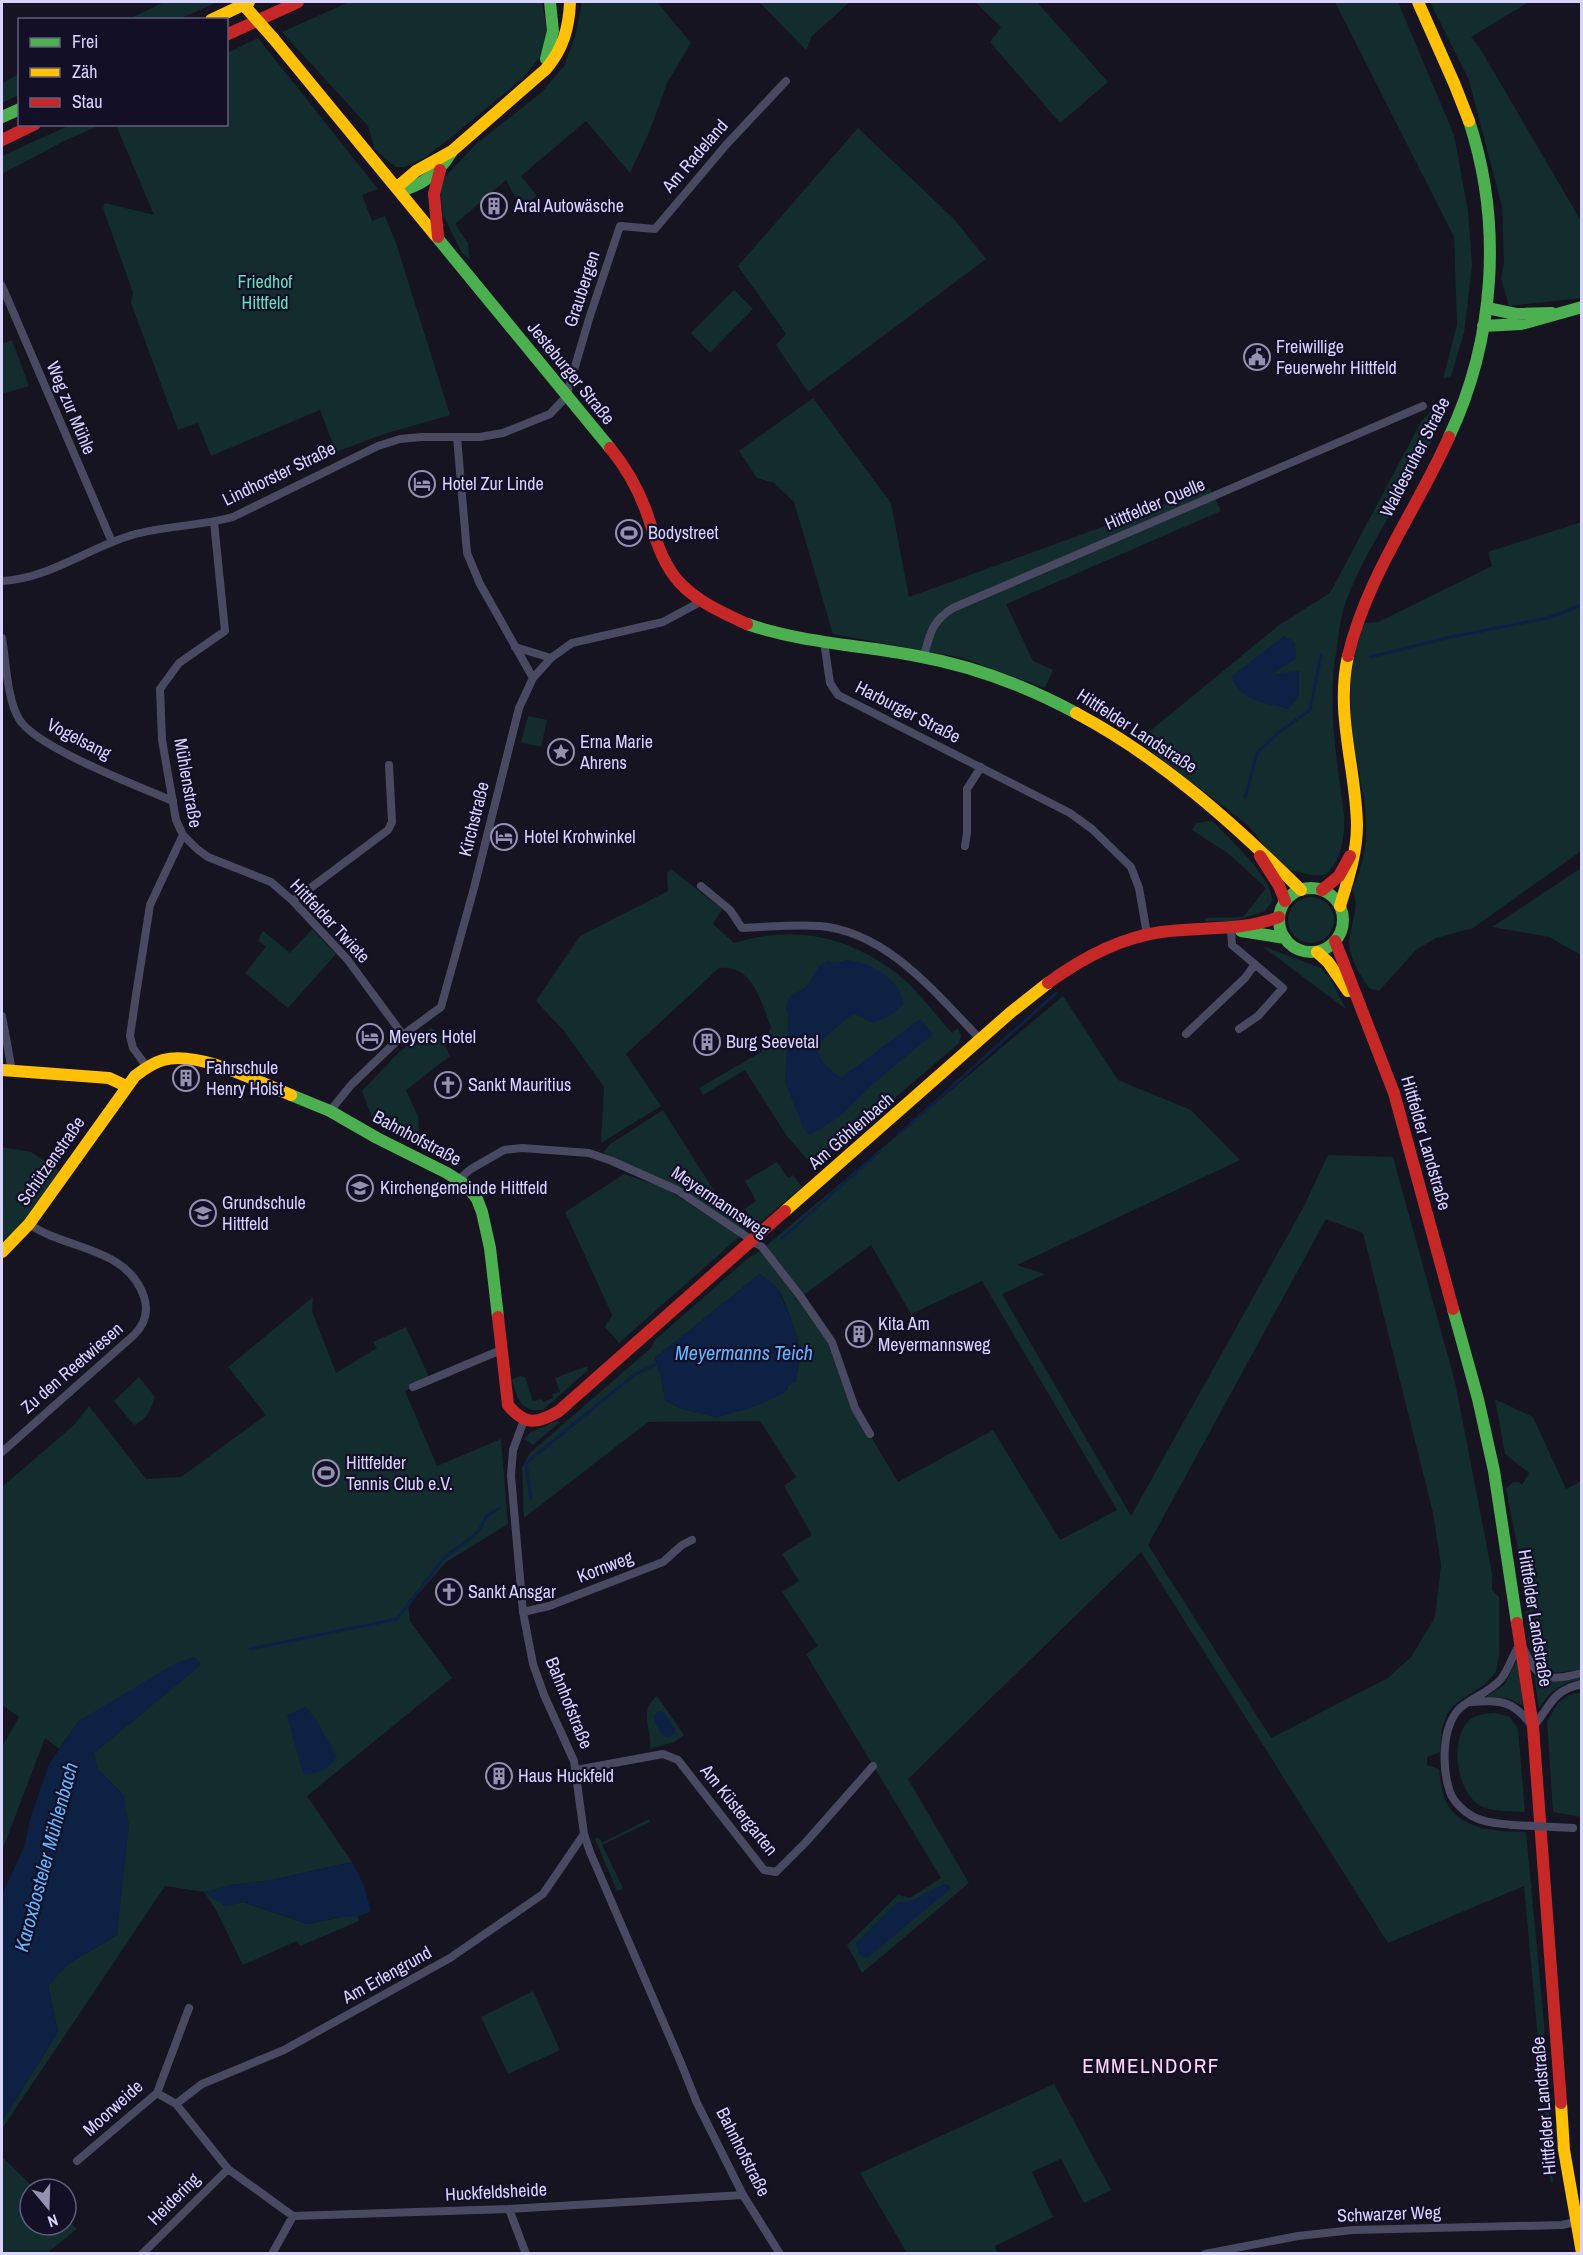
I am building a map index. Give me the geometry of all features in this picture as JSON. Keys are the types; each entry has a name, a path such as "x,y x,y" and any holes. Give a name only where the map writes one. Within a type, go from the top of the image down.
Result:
{"main road":[{"name":"Jesteburger Straße","path":"241,2 438,237 624,466 639,493 667,565 676,579 702,601 736,621 755,628 824,642 924,656"},
{"path":"215,18 249,2"},
{"path":"228,34 298,2"},
{"path":"537,78 552,41 554,17 550,2"},
{"path":"398,189 416,171 452,151 537,78 552,62 561,48 569,21 570,2"},
{"name":"Waldesruher Straße","path":"1340,906 1355,859 1357,826 1346,739 1345,672 1361,610 1374,577 1460,415 1471,384 1487,308 1491,260 1490,229 1479,159 1463,106 1418,2"},
{"path":"2,117 18,110"},
{"path":"2,140 31,126"},
{"path":"438,237 434,194 440,170 452,151"},
{"path":"398,189 420,185 440,170"},
{"path":"1483,326 1517,327 1581,307"},
{"path":"1487,308 1516,314 1557,313"},
{"name":"Hittfelder Landstraße","path":"924,656 1000,677 1074,710 1163,766 1195,790 1301,890"},
{"name":"Waldesruher Straße","path":"1322,890 1330,886 1341,875 1350,857 1357,826"},
{"name":"Hittfelder Landstraße","path":"1248,838 1279,886 1285,901"},
{"path":"1315,888 1322,890 1335,899 1340,906 1343,924 1335,941 1327,948 1317,952 1299,950 1284,938 1281,932 1279,917 1285,901 1301,890 1315,888"},
{"name":"Am Göhlenbach","path":"524,1420 537,1421 559,1411 1028,997 1070,966 1107,947 1147,934 1251,927 1279,917"},
{"name":"Am Göhlenbach","path":"1231,929 1284,938"},
{"name":"Hittfelder Landstraße","path":"1335,941 1394,1094 1478,1399 1494,1471 1533,1727 1564,2150 1581,2253"},
{"name":"Hittfelder Landstraße","path":"1317,952 1328,962 1360,1006"},
{"name":"Bahnhofstraße","path":"147,1067 164,1060 178,1058 206,1061 330,1111 377,1138 424,1160 458,1180 473,1192 484,1218 490,1248 508,1405 515,1415 524,1420"},
{"name":"Schützenstraße","path":"2,1252 29,1224 126,1086 147,1067"},
{"path":"7,1071 109,1078 126,1086"}],"street":[{"name":"Am Radeland","path":"620,226 655,229 726,145 786,81"},
{"name":"Graubergen","path":"566,397 620,226"},
{"name":"Weg zur Mühle","path":"2,286 112,542"},
{"name":"Lindhorster Straße","path":"2,581 30,578 135,534 214,522 252,509 345,460 400,439 480,437 503,433 550,414 566,397"},
{"name":"Hittfelder Quelle","path":"924,656 936,621 953,608 1422,406"},
{"path":"457,437 467,553 480,584 533,678"},
{"name":"Mühlenstraße","path":"147,1067 133,1048 130,1036 150,905 183,835 176,820 162,740 160,689 179,663 225,631 214,522"},
{"name":"Kirchstraße","path":"330,1111 351,1085 403,1035 441,1007 519,708 533,678 551,658 572,643 663,622 702,601"},
{"name":"Vogelsang","path":"2,638 13,704 19,720 32,734 77,759 173,801"},
{"name":"Harburger Straße","path":"824,642 830,683 838,695 1070,813 1120,854 1131,867 1139,888 1147,934"},
{"path":"515,647 551,658"},
{"path":"293,902 388,830 392,822 389,765"},
{"path":"965,846 967,789 981,767"},
{"name":"Hittfelder Twiete","path":"183,835 201,852 231,867 271,882 293,902 347,959 403,1035"},
{"path":"701,886 730,910 742,928 821,926 849,933 869,942 914,972 981,1040"},
{"path":"1231,929 1232,945 1282,988 1258,1016 1239,1029"},
{"path":"1186,1034 1245,978 1254,964"},
{"path":"2,1016 7,1071"},
{"name":"Meyermannsweg","path":"458,1180 471,1169 504,1150 513,1148 589,1153 668,1184 762,1247 832,1342 855,1408 870,1434"},
{"name":"Zu den Reetwiesen","path":"2,1452 134,1335 146,1315 145,1300 137,1282 118,1261 29,1224"},
{"path":"413,1387 501,1350"},
{"name":"Bahnhofstraße","path":"524,1420 513,1450 511,1476 523,1612 533,1664 544,1695 568,1745 576,1770 584,1834 697,2103 743,2195 780,2253"},
{"name":"Kornweg","path":"523,1612 549,1606 663,1562 682,1545 692,1540"},
{"path":"1577,1828 1512,1825 1488,1822 1471,1816 1451,1794 1446,1771 1446,1747 1453,1718 1460,1708 1492,1688 1502,1678 1513,1652 1521,1643 1530,1663 1538,1673 1562,1678 1581,1673"},
{"path":"1470,1702 1491,1701 1512,1705 1522,1712 1533,1727 1552,1700 1564,1689 1581,1684"},
{"name":"Am Küstergarten","path":"576,1770 663,1754 678,1760 764,1870 776,1872 806,1842 873,1766"},
{"name":"Am Erlengrund","path":"176,2104 201,2084 284,2050 450,1958 543,1893 584,1834"},
{"name":"Moorweide","path":"77,2162 157,2093 189,2008"},
{"path":"157,2093 176,2104 228,2169 292,2216 272,2253"},
{"name":"Heidering","path":"142,2253 228,2169"},
{"name":"Huckfeldsheide","path":"292,2216 510,2209 743,2195"},
{"path":"510,2209 526,2253"},
{"name":"Schwarzer Weg","path":"1205,2253 1298,2236 1353,2230 1551,2225 1575,2222"}],"green space":[{"path":"164,2 218,2 181,18 131,18"},
{"path":"349,2 542,2 548,36 540,57 523,78 424,158 405,167 396,167 375,150 368,126 282,32"},
{"path":"582,2 657,2 691,43 667,83 650,130 630,173 586,121 521,176 537,196 530,201 534,206 524,213 506,180 455,224 468,243 470,260 462,253 443,215 440,188 445,177 475,145 542,92 564,66 576,33"},
{"path":"759,2 850,2 812,36 806,50"},
{"path":"975,2 1037,2 1108,82 1060,123 990,42 1001,27"},
{"path":"1335,2 1398,2 1454,135 1468,211 1472,265 1464,333 1451,376 1443,379 1457,325 1454,237"},
{"path":"1430,2 1529,2 1471,37 1481,50 1581,221 1581,298 1509,306 1501,278 1504,263 1502,207 1469,80"},
{"name":"Friedhof Hittfeld","path":"258,38 378,189 362,195 372,221 385,216 396,243 450,415 384,434 336,452 320,410 211,456 198,423 178,430 131,303 133,293 103,208 105,203 154,215 116,126 228,126 228,53"},
{"path":"18,75 18,95 2,103 2,83"},
{"path":"68,126 99,126 66,140 2,174 2,156"},
{"path":"858,128 955,220 986,259 808,392 776,345 786,334 738,266"},
{"path":"734,290 753,309 710,353 691,333"},
{"path":"12,340 29,386 2,394 2,344"},
{"path":"813,398 891,503 909,597 1210,488 1221,511 1006,604 1033,661 1053,670 1045,688 963,658 833,634 794,502 774,483 757,478 739,451"},
{"path":"1430,412 1441,420 1418,467 1365,559 1344,607 1332,690 1334,732 1344,816 1343,839 1339,855 1326,874 1311,875 1287,870 1249,826 1138,741 1279,625 1330,593 1421,422"},
{"path":"1581,522 1581,851 1473,928 1436,938 1416,950 1379,991 1369,988 1353,960 1349,942 1355,912 1355,897 1352,889 1361,868 1366,828 1351,704 1353,663 1364,623 1378,622 1492,566 1488,552"},
{"path":"528,716 547,720 541,747 521,742"},
{"path":"1212,821 1249,859 1265,881 1272,901 1265,911 1235,921 1205,921 1205,918 1243,917 1266,888 1229,854 1192,830 1196,823"},
{"path":"1581,868 1581,955 1549,937 1492,927"},
{"path":"671,869 722,909 713,924 734,943 775,935 795,934 833,940 852,947 888,967 906,981 952,1033 958,1028 961,1036 959,1043 814,1167 786,1135 745,1070 703,1095 699,1088 761,1052 771,1027 759,996 748,978 731,968 719,968 626,1054 661,1106 601,1143 604,1087 564,1031 536,1001 580,936 668,891 667,873"},
{"path":"1311,897 1320,898 1327,904 1333,911 1333,929 1327,936 1320,942 1311,943 1302,942 1295,936 1289,929 1288,920 1289,911 1295,904 1302,898"},
{"path":"312,929 336,954 288,1008 245,973 266,947 258,941 263,931 290,953"},
{"path":"1262,946 1321,968 1330,978 1346,1009"},
{"path":"1063,996 1118,1080 1191,1110 1240,1160 1017,1265 1045,1274 1002,1294 1131,1516 1303,1208 1328,1155 1393,1157 1455,1382 1492,1573 1492,1590 1499,1597 1499,1654 1496,1672 1484,1685 1455,1704 1447,1714 1442,1728 1440,1752 1427,1757 1427,1765 1439,1769 1444,1797 1458,1817 1479,1827 1526,1832 1544,2023 1553,2183 1551,2183 1524,1886 1388,1943 1141,1552 908,1779 969,1883 862,1973 847,1945 898,1895 910,1898 941,1878 806,1654 818,1646 782,1592 799,1581 782,1554 812,1535 784,1486 796,1477 760,1421 648,1422 524,1518 522,1467 530,1453 652,1347 655,1340 747,1259 760,1251","holes":["1326,1219 1363,1233 1433,1513 1441,1565 1435,1617 1411,1657 1388,1678 1271,1738 1148,1545","871,1245 911,1314 982,1281 1117,1510 1060,1540 993,1430 898,1482 859,1417 832,1342 801,1297","760,1274 781,1294 792,1323 800,1353 796,1381 788,1385 787,1390 783,1393 753,1407 717,1417 679,1408 665,1400 655,1358"]},
{"path":"431,1028 439,1033 450,1056 406,1090 418,1117 420,1147 374,1123 362,1091 399,1052"},
{"path":"663,1110 726,1210 733,1206 748,1229 744,1232 668,1182 603,1153 610,1144"},
{"path":"2,1147 31,1152 60,1171 24,1220 2,1244"},
{"path":"777,1162 788,1178 793,1175 802,1187 756,1226 745,1209 756,1201 745,1181"},
{"path":"624,1174 665,1188 740,1236 619,1343 605,1327 612,1315 565,1212"},
{"path":"313,1297 312,1311 336,1373 377,1348 373,1342 406,1327 430,1379 405,1391 437,1466 501,1439 508,1524 446,1562 408,1606 410,1621 452,1678 307,1796 352,1862 272,1880 231,1885 225,1906 243,1902 308,1924 342,1917 358,1917 359,1921 300,1946 297,1941 243,1965 216,1910 204,1892 165,1886 2,2129 2,2121 58,2032 48,1986 68,1964 117,1935 124,1796 98,1769 94,1753 201,1664 193,1657 79,1721 59,1749 45,1738 2,1851 2,1747 19,1717 2,1705 2,1487 74,1425 89,1406 146,1479 181,1477 266,1415 228,1367"},
{"path":"587,1366 588,1370 543,1410 529,1409 515,1392 512,1379 525,1377 533,1401 542,1399 543,1402 553,1398 552,1394 560,1392 555,1378"},
{"path":"139,1377 155,1397 148,1414 134,1425 114,1401"},
{"path":"1495,1399 1533,1417 1566,1489 1581,1481 1581,1669 1550,1672 1541,1669 1532,1653 1525,1612 1530,1610 1506,1489 1513,1482 1519,1482 1522,1485 1529,1473 1505,1454"},
{"path":"556,1421 560,1422 533,1445 524,1439 531,1432"},
{"path":"1517,1660 1524,1706 1507,1698 1486,1697 1504,1685"},
{"path":"1534,1675 1551,1682 1581,1677 1581,1680 1556,1689 1539,1709"},
{"path":"1581,1692 1582,1817 1553,1812 1547,1721 1558,1703 1569,1695"},
{"path":"657,1696 684,1735 674,1742 650,1749 647,1714 651,1702"},
{"path":"1495,1713 1510,1717 1518,1729 1525,1812 1498,1811 1483,1807 1474,1801 1462,1781 1457,1756 1461,1733 1472,1718"},
{"path":"649,1819 650,1822 602,1845 623,1888 617,1891 595,1839 598,1837 602,1843"},
{"path":"533,1991 560,2050 508,2074 481,2017"},
{"path":"1054,2084 1111,2190 1084,2203 1061,2159 1032,2172 1053,2217 995,2246 997,2253 907,2253 860,2173"},
{"path":"2,2157 23,2177 18,2177 18,2237 67,2237 47,2253 2,2253"}],"water":[{"path":"1284,636 1295,642 1296,658 1272,674 1299,671 1299,697 1288,709 1255,700 1241,692 1231,677"},
{"path":"846,960 874,968 891,980 902,996 903,1005 893,1014 873,1023 855,1014 847,1018 819,1043 819,1055 832,1071 841,1078 920,1019 933,1034 873,1084 839,1117 810,1135 804,1129 785,1082 788,1016 786,1008 788,999 806,987 820,965 828,961 836,963"},
{"name":"Meyermanns Teich","path":"760,1274 778,1291 794,1329 800,1353 796,1382 788,1385 784,1393 753,1407 717,1417 679,1408 665,1400 655,1358"},
{"path":"194,1657 201,1665 94,1753 98,1769 124,1796 129,1825 117,1935 68,1964 48,1986 58,2032 2,2121 2,1895 25,1845 29,1823 49,1764 79,1721 174,1664"},
{"path":"306,1707 317,1721 337,1757 322,1770 303,1774 287,1715"},
{"path":"659,1711 663,1712 675,1729 675,1733 669,1737 664,1737 655,1723 654,1715"},
{"path":"352,1862 364,1886 371,1911 358,1917 342,1917 308,1924 244,1902 225,1906 204,1892 231,1885 272,1880"},
{"path":"945,1884 950,1886 949,1890 872,1954 866,1958 859,1954 856,1943 898,1902 916,1899"}],"waterway":[{"name":"Karoxbosteler Mühlenbach","path":"1370,657 1451,637 1548,618 1582,605"},
{"name":"Karoxbosteler Mühlenbach","path":"1245,798 1257,753 1278,733 1310,710 1321,655"},
{"name":"Karoxbosteler Mühlenbach","path":"899,1134 1056,993"},
{"name":"Karoxbosteler Mühlenbach","path":"781,1239 880,1151"},
{"name":"Karoxbosteler Mühlenbach","path":"531,1499 526,1463 634,1375 660,1362"},
{"name":"Karoxbosteler Mühlenbach","path":"250,1649 397,1619 443,1559 478,1532 487,1516 499,1508"}],"traffic: fast":[{"path":"546,59 553,31 550,2"},
{"path":"2,117 18,110"},
{"path":"1449,437 1476,361 1485,321 1489,281 1490,240 1487,200 1480,160 1469,121"},
{"path":"400,191 430,177 451,153"},
{"path":"435,235 610,448"},
{"path":"1483,326 1521,324 1582,307"},
{"path":"1487,308 1516,314 1552,313"},
{"path":"747,624 789,635 896,652 958,665 1038,694 1076,713"},
{"path":"1311,888 1334,897 1343,920 1334,943 1311,952 1288,943 1279,920 1288,897 1311,888"},
{"path":"1241,931 1285,938"},
{"path":"291,1095 330,1111 467,1186 477,1199 482,1212 490,1248 498,1317"},
{"path":"1453,1309 1478,1399 1494,1471 1517,1623"}],"traffic: slow":[{"path":"241,2 273,38"},
{"path":"215,18 249,2"},
{"path":"397,187 416,171 452,151 546,69 557,54 564,38 570,2"},
{"path":"1418,2 1469,121"},
{"path":"273,38 435,235"},
{"path":"1340,906 1354,856 1357,835 1356,804 1345,720 1344,699 1348,656"},
{"path":"1076,713 1137,750 1195,793 1301,890"},
{"path":"1317,952 1328,962 1348,991"},
{"path":"785,1211 1010,1013 1048,983"},
{"path":"2,1252 29,1224 135,1076 152,1065 163,1060 194,1059 228,1069 291,1095"},
{"path":"2,1070 109,1078 126,1086"},
{"path":"1561,2103 1564,2150 1582,2253"}],"traffic: jam":[{"path":"228,34 298,2"},
{"path":"2,140 31,126"},
{"path":"438,237 434,194 440,170"},
{"path":"1348,656 1367,598 1449,437"},
{"path":"610,448 638,491 659,547 673,575 687,590 703,601 747,624"},
{"path":"1260,856 1279,886 1285,901"},
{"path":"1322,890 1339,876 1350,856"},
{"path":"1048,983 1088,957 1130,939 1176,930 1250,925 1279,917"},
{"path":"1335,941 1394,1093 1453,1309"},
{"path":"498,1317 508,1405 526,1420 544,1418 559,1411 785,1211"},
{"path":"1517,1623 1533,1727 1561,2103"}],"place":[{"name":"Aral Autowäsche","path":"494,206"},
{"name":"Freiwillige Feuerwehr Hittfeld","path":"1257,357"},
{"name":"Hotel Zur Linde","path":"422,484"},
{"name":"Bodystreet","path":"629,533"},
{"name":"Erna Marie Ahrens","path":"561,752"},
{"name":"Hotel Krohwinkel","path":"504,837"},
{"name":"Meyers Hotel","path":"370,1037"},
{"name":"Burg Seevetal","path":"707,1042"},
{"name":"Fahrschule Henry Holst","path":"186,1078"},
{"name":"Sankt Mauritius","path":"448,1085"},
{"name":"Kirchengemeinde Hittfeld","path":"360,1188"},
{"name":"Grundschule Hittfeld","path":"203,1213"},
{"name":"Kita Am Meyermannsweg","path":"859,1334"},
{"name":"Hittfelder Tennis Club e.V.","path":"326,1473"},
{"name":"Sankt Ansgar","path":"449,1592"},
{"name":"Haus Huckfeld","path":"499,1776"}],"district":[{"name":"EMMELNDORF","path":"1151,2066"}]}
